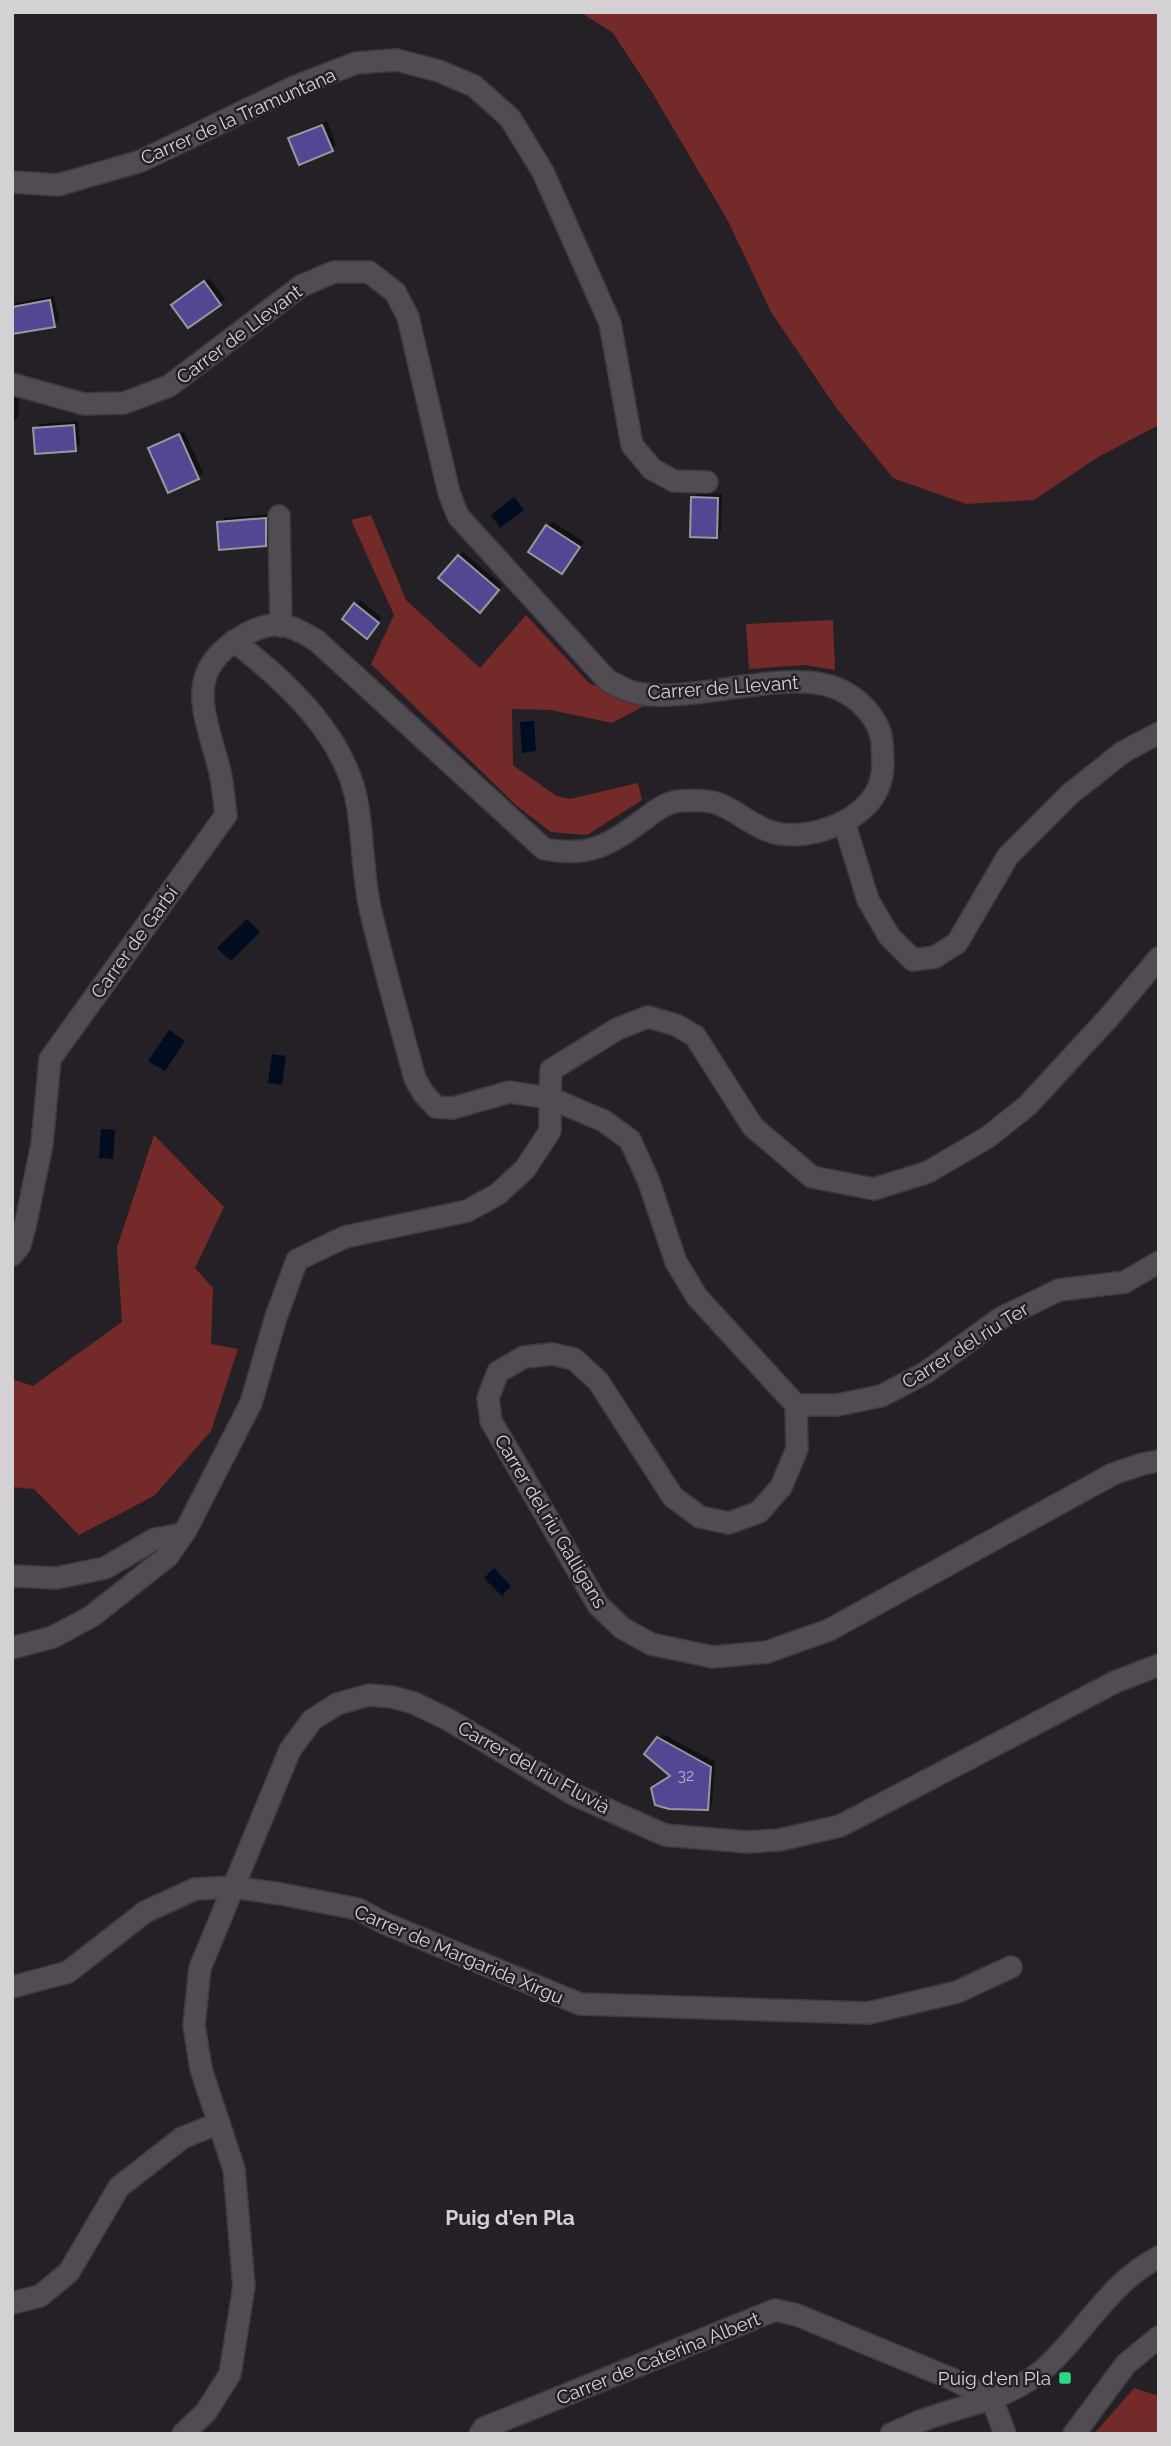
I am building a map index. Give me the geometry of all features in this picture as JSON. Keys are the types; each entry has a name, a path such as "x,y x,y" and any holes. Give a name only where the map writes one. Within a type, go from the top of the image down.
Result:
{"street":[{"name":"Carrer de la Tramuntana","path":"12,182 58,185 141,161 293,87 356,63 397,60 451,76 474,86 510,118 543,172 610,323 632,444 652,469 674,481 708,482"},
{"name":"Carrer de Llevant","path":"12,384 84,404 124,403 169,386 301,286 334,272 369,272 395,292 408,317 449,493 458,516 608,681 631,691 659,694 811,681 846,693 866,710 881,732 884,769 875,795 853,817 830,828 796,835 772,832 714,802 676,801 652,813 619,837 589,851 565,853 544,849 317,641 293,627 281,626"},
{"path":"279,516 281,626 264,625 234,641 267,666 328,733 348,768 358,806 370,907 415,1079 436,1107 453,1108 509,1092 550,1098 604,1121 630,1140 649,1182 676,1262 697,1297 796,1405"},
{"name":"Carrer de Garbí","path":"12,1255 20,1245 40,1155 50,1059 226,815 220,774 205,723 201,690 211,665 234,641"},
{"path":"844,822 868,900 890,936 913,960 935,957 957,943 1007,856 1061,803 1123,752 1159,733"},
{"path":"12,1648 53,1637 92,1616 168,1556 183,1534 251,1403 276,1318 297,1260 345,1237 467,1211 498,1194 525,1169 550,1131 551,1070 617,1029 648,1017 676,1025 695,1036 753,1127 812,1177 874,1189 928,1172 988,1137 1028,1105 1159,958"},
{"name":"Carrer del riu Ter","path":"796,1405 836,1405 881,1395 925,1373 1001,1318 1059,1290 1125,1282 1159,1262"},
{"name":"Carrer del riu Galligans","path":"796,1405 797,1449 781,1487 759,1512 729,1523 700,1517 673,1497 598,1381 574,1359 552,1354 524,1357 498,1372 488,1398 491,1421 598,1605 622,1628 651,1644 713,1657 767,1652 829,1630 1114,1474 1159,1461"},
{"path":"12,1576 56,1578 105,1568 155,1539 183,1534"},
{"name":"Carrer del riu Fluvià","path":"183,2434 206,2412 230,2374 243,2286 234,2169 201,2069 194,2025 200,1968 290,1750 312,1720 337,1704 369,1695 414,1703 449,1720 575,1795 665,1835 747,1842 779,1840 840,1826 1115,1682 1159,1665"},
{"name":"Carrer de Margarida Xirgu","path":"12,1987 68,1972 145,1912 195,1889 232,1887 358,1909 384,1923 580,2004 869,2013 957,1992 1011,1967"},
{"path":"12,2302 40,2296 69,2272 119,2187 182,2138 219,2123"},
{"path":"891,2434 926,2419 1010,2392 1044,2368 1129,2275 1159,2257"},
{"name":"Carrer de Caterina Albert","path":"480,2434 484,2428 775,2310 797,2315 952,2379 992,2399"},
{"path":"1074,2434 1126,2364 1159,2337"},
{"path":"992,2399 1005,2434"}],"shaded area":[{"path":"580,12 1159,12 1159,425 1098,457 1034,500 966,504 893,478 837,409 771,312 728,221 653,94 613,33"},
{"path":"371,515 406,600 480,668 526,615 589,683 646,705 612,723 551,710 512,709 513,765 556,796 570,799 638,783 642,800 587,835 551,832 517,806 371,664 394,615 351,520"},
{"path":"833,620 835,670 805,665 749,669 746,624"},
{"path":"154,1135 224,1207 195,1268 213,1288 211,1344 238,1349 211,1431 154,1496 79,1535 34,1489 12,1487 12,1379 33,1386 122,1322 117,1247"},
{"path":"1134,2388 1159,2396 1159,2434 1094,2434"}],"water":[{"path":"514,497 524,510 500,528 491,515"},
{"path":"534,721 536,751 522,753 520,722"},
{"path":"247,919 260,932 231,961 217,948"},
{"path":"169,1030 185,1041 165,1071 148,1061"},
{"path":"272,1054 286,1056 282,1085 268,1083"},
{"path":"101,1129 115,1130 113,1159 99,1158"},
{"path":"494,1568 511,1586 502,1596 484,1578"}],"building":[{"path":"322,125 333,151 299,165 288,138"},
{"path":"204,281 221,305 188,328 171,305"},
{"path":"50,300 55,327 12,334 12,307"},
{"path":"74,425 76,451 35,454 33,428"},
{"path":"179,434 199,479 168,493 148,448"},
{"path":"691,497 718,498 717,538 690,537"},
{"path":"266,518 266,546 219,550 217,522"},
{"path":"546,525 580,547 562,574 528,552"},
{"path":"458,555 499,590 480,613 438,578"},
{"path":"354,603 379,623 367,639 342,619"},
{"path":"657,1737 711,1767 708,1810 669,1809 655,1805 651,1788 670,1776 644,1754"}],"place":[{"name":"Puig d'en Pla","path":"1065,2378"}],"district":[{"name":"Puig d'en Pla","path":"510,2217"}]}
